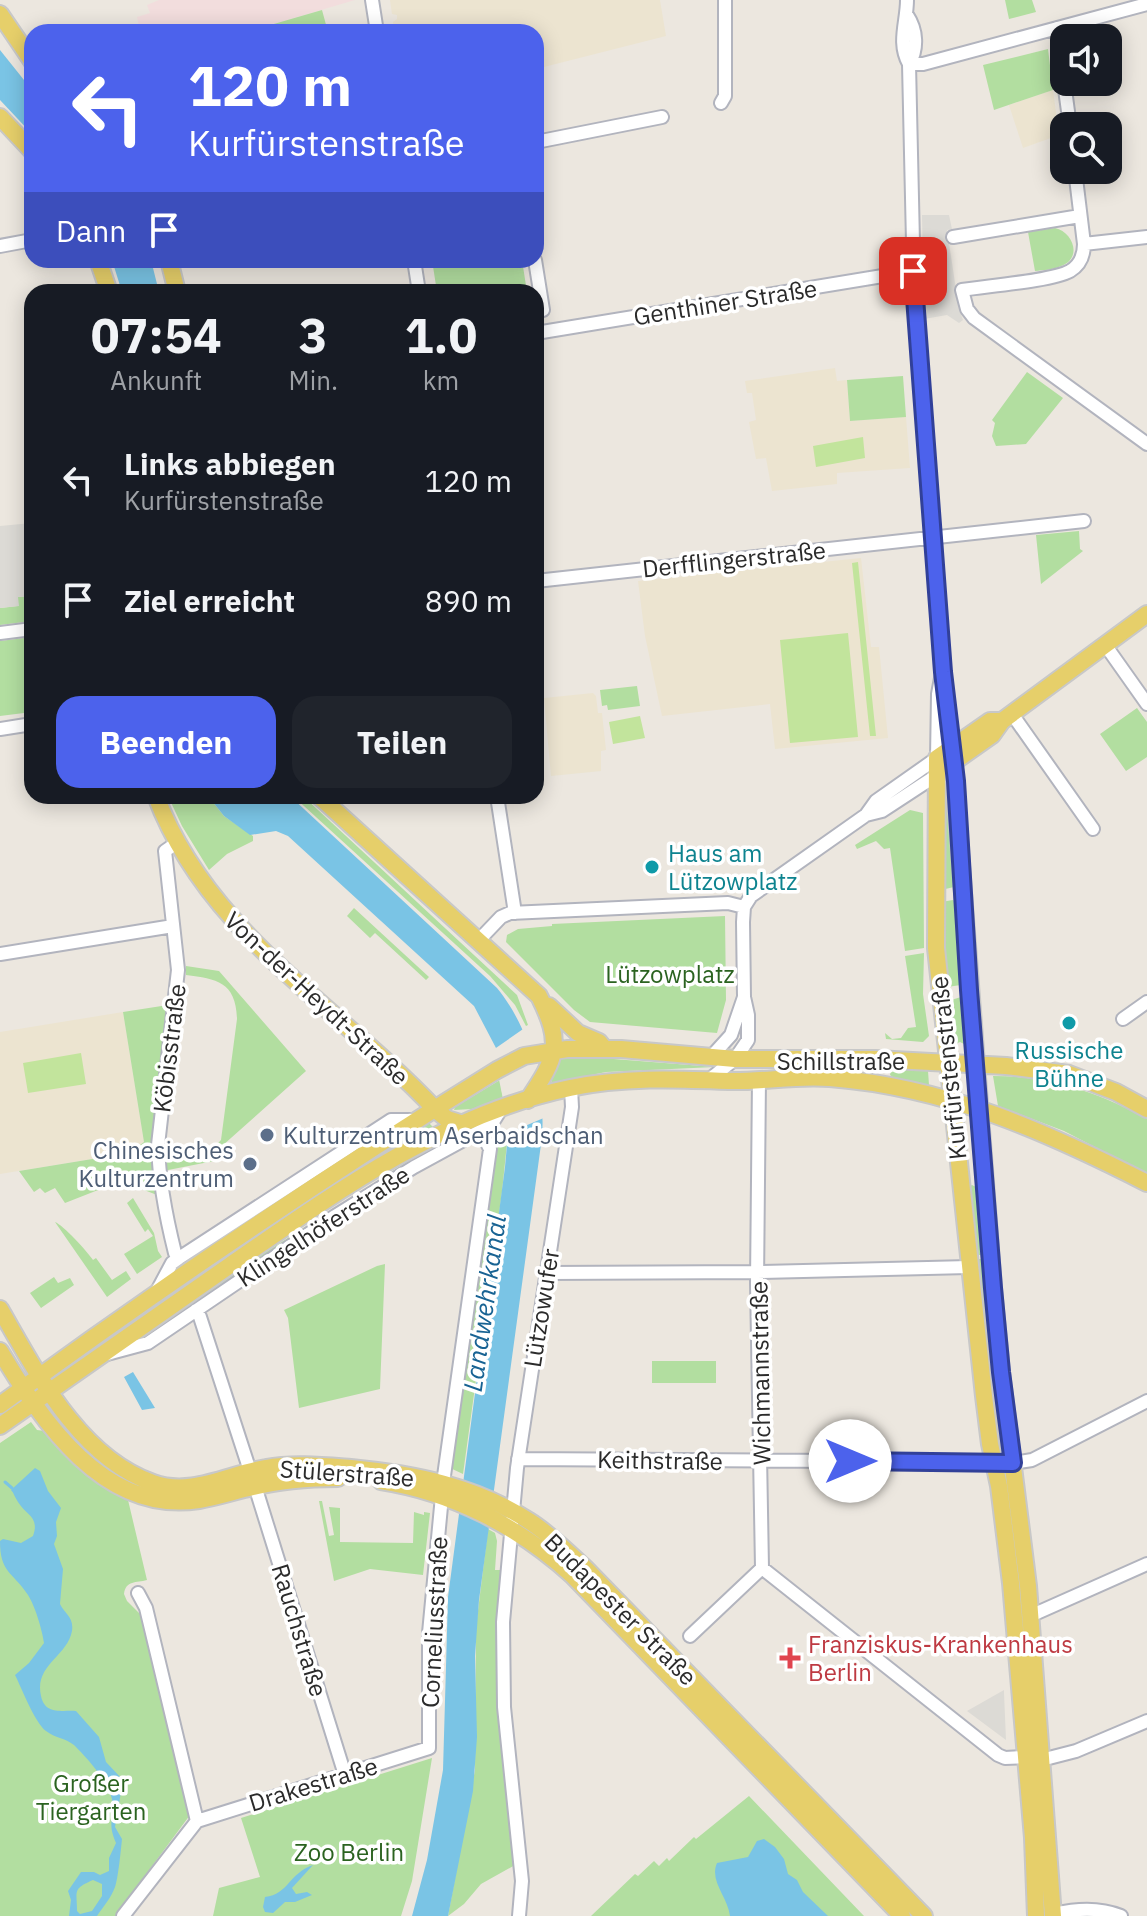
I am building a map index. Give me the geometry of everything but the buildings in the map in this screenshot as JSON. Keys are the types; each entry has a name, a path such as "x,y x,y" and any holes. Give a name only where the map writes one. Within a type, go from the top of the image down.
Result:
{"main road":[{"path":"0,14 24,49"},
{"path":"3,127 24,144"},
{"path":"945,760 990,721 1007,717 1106,646 1146,611"},
{"name":"Kurfürstenstraße","path":"945,760 964,893 984,1178 1001,1372 1013,1463 1022,1620 1047,1916"},
{"name":"Kurfürstenstraße","path":"945,760 935,895 940,992 969,1267 994,1462 1022,1620"},
{"name":"Von-der-Heydt-Straße","path":"160,804 178,842 212,897 238,926 435,1109"},
{"path":"328,804 575,1031 599,1042 605,1049"},
{"path":"935,895 964,893"},
{"path":"940,992 969,990"},
{"path":"538,1092 554,1050 554,1030 539,996"},
{"path":"554,1050 605,1049 735,1059"},
{"name":"Klingelhöferstraße","path":"0,1405 156,1294 416,1120 517,1059 554,1050"},
{"name":"Schillstraße","path":"735,1059 875,1059 1069,1074 1116,1092 1147,1109"},
{"name":"Schillstraße","path":"759,1079 808,1076 851,1080 951,1100 1033,1127 1147,1183"},
{"path":"502,1109 538,1092 571,1088 641,1080 759,1079"},
{"path":"435,1109 447,1119 463,1124"},
{"name":"Klingelhöferstraße","path":"0,1426 304,1215 413,1147 502,1109"},
{"path":"960,1180 984,1178"},
{"name":"Stülerstraße","path":"0,1309 51,1390 95,1446 118,1465 150,1482 188,1487 252,1478"},
{"name":"Stülerstraße","path":"0,1351 33,1402 77,1455 98,1474 132,1492 157,1499 185,1501 252,1478 276,1466 337,1467 402,1473 490,1509"},
{"path":"994,1462 1013,1463"},
{"name":"Budapester Straße","path":"490,1509 512,1511 535,1525 585,1568 735,1734"},
{"name":"Budapester Straße","path":"490,1509 572,1575 735,1734 874,1876 924,1916"},
{"name":"Budapester Straße","path":"874,1876 902,1916"}],"street":[{"path":"372,0 376,24"},
{"path":"721,103 725,96 725,0"},
{"name":"Kurfürstenstraße","path":"907,0 907,15 914,26 915,49 909,64 913,271 943,672 945,760"},
{"path":"1072,24 1147,4"},
{"path":"909,64 923,64 1050,30"},
{"path":"544,140 662,117"},
{"path":"1077,184 1084,244 1081,259 1069,271 962,290 967,309 974,318 1147,444"},
{"path":"953,237 1080,216"},
{"path":"1084,244 1147,237"},
{"path":"0,246 24,242"},
{"name":"Genthiner Straße","path":"544,332 913,271"},
{"name":"Derfflingerstraße","path":"544,580 1084,521"},
{"path":"0,633 24,630"},
{"path":"1106,646 1147,704"},
{"name":"Kurfürstenstraße","path":"943,672 938,694 945,760"},
{"path":"1007,717 1093,829"},
{"path":"0,729 24,725"},
{"path":"710,1079 735,1059 748,1040 744,997 744,907 757,891 866,815 882,811 945,760"},
{"path":"498,804 515,913"},
{"name":"Köbisstraße","path":"178,842 165,851 177,981 158,1167 165,1212 179,1258"},
{"path":"479,940 501,917 515,913 728,903 744,907"},
{"path":"0,954 173,926"},
{"path":"711,1057 730,1038 744,997"},
{"path":"1123,1019 1147,1002"},
{"name":"Wichmannstraße","path":"759,1079 762,1568"},
{"name":"Lützowufer","path":"519,1916 522,1881 507,1754 502,1657 505,1588 518,1459 573,1102 571,1088"},
{"name":"Klingelhöferstraße","path":"104,1355 148,1343 357,1202 491,1125 502,1109"},
{"name":"Klingelhöferstraße","path":"156,1294 172,1263 179,1258 391,1120 416,1120"},
{"name":"Corneliusstraße","path":"429,1748 429,1633 442,1490 490,1149 481,1131"},
{"path":"547,1273 969,1267"},
{"name":"Rauchstraße","path":"196,1310 345,1775"},
{"path":"1013,1463 1032,1460 1147,1401"},
{"name":"Keithstraße","path":"518,1459 994,1462"},
{"path":"1022,1620 1147,1564"},
{"path":"690,1636 762,1568 998,1755 1011,1759 1034,1758 1076,1751 1147,1721"},
{"path":"123,1916 197,1821 146,1608 138,1593"},
{"name":"Drakestraße","path":"197,1821 429,1748"},
{"path":"1047,1916 1086,1909 1121,1916"}],"shaded area":[{"path":"159,0 355,0 273,24 138,24 137,17 150,13 147,5"},
{"path":"390,0 660,0 666,36 544,67 544,24 393,24 397,15 392,14"},
{"path":"1050,91 1056,112 1050,112 1050,138 1023,148 1009,105"},
{"path":"922,215 949,215 952,229 947,230 963,320 959,323 947,315 924,319"},
{"path":"835,368 837,381 847,380 850,421 906,417 910,468 837,473 837,484 772,491 766,458 756,459 749,422 756,420 752,393 747,393 745,381"},
{"path":"24,524 24,597 18,597 19,606 0,608 0,526"},
{"path":"861,558 871,647 879,647 888,738 775,749 770,704 662,716 645,636 638,581"},
{"path":"593,693 598,713 602,713 606,750 601,751 601,771 551,776 544,698"},
{"path":"123,1012 144,1142 129,1153 0,1174 0,1032"},
{"path":"1004,1690 1004,1693 1006,1740 967,1711"}],"green space":[{"path":"1005,0 1032,0 1036,12 1009,19"},
{"path":"322,10 326,24 274,24"},
{"path":"1048,49 1050,91 994,110 983,65"},
{"path":"1055,228 1071,240 1072,257 1058,267 1035,271 1028,232"},
{"path":"433,268 523,268 526,284 436,284"},
{"path":"1027,372 1063,398 1026,444 996,446 992,436 995,423 992,420"},
{"path":"903,376 906,417 850,421 847,380"},
{"path":"863,437 865,458 816,467 813,446"},
{"path":"1079,531 1080,549 1083,551 1041,584 1036,535"},
{"path":"858,562 876,736 870,736 852,563"},
{"path":"18,597 24,597 24,622 0,625 0,608 18,606"},
{"path":"848,633 858,737 790,743 780,640"},
{"path":"24,638 24,713 0,716 0,641"},
{"path":"637,686 640,706 608,710 607,705 602,706 600,690"},
{"path":"1137,708 1147,722 1147,757 1126,771 1100,734"},
{"path":"640,716 645,738 613,744 609,722"},
{"path":"946,786 954,887 941,890 941,790"},
{"path":"172,804 214,804 224,816 253,836 253,841 227,854 209,870"},
{"path":"302,804 312,804 517,995 528,1025 490,976"},
{"path":"910,810 923,813 924,948 905,951 890,848 884,849 876,841 857,849 855,845"},
{"path":"953,900 961,985 947,987 941,902"},
{"path":"354,908 429,977 426,980 375,933 370,938 347,916"},
{"name":"Lützowplatz","path":"725,916 726,1000 717,1033 590,1022 506,942 507,935 518,929 552,924"},
{"path":"924,953 923,994 929,1036 923,1042 886,1039 885,1033 892,1039 901,1038 908,1028 916,1027 905,956"},
{"path":"186,966 219,971 306,1071 222,1146 223,1151 217,1156 219,1160 163,1171 163,1163 208,1153 221,1140 237,1019 229,990 207,978 186,975"},
{"path":"961,997 968,1046 960,1042 953,1045 948,1001"},
{"path":"168,1005 154,1150 157,1195 121,1181 65,1203 55,1188 45,1193 40,1188 34,1192 19,1171 129,1153 144,1142 123,1012"},
{"path":"81,1053 86,1084 28,1093 23,1063"},
{"path":"558,1058 601,1058 715,1067 606,1072 552,1083 549,1075"},
{"path":"892,1067 928,1071 929,1085 894,1078 890,1075"},
{"path":"993,1076 1034,1079 1073,1087 1147,1119 1147,1174 1064,1131 998,1106"},
{"path":"500,1080 503,1099 472,1109 454,1110 455,1107"},
{"path":"429,1123 434,1128 65,1374 62,1370 237,1248"},
{"path":"508,1133 463,1474 448,1467 491,1141"},
{"path":"410,1160 413,1164 146,1341 135,1343 266,1252"},
{"path":"968,1187 978,1188 983,1255 974,1255"},
{"path":"133,1198 154,1233 162,1257 137,1274 124,1254 153,1236 148,1229 145,1232 127,1203"},
{"path":"55,1222 93,1260 96,1258 112,1280 126,1271 131,1279 107,1297"},
{"path":"974,1259 983,1259 993,1389 989,1386"},
{"path":"385,1264 380,1389 299,1408 288,1318 284,1310"},
{"path":"54,1277 58,1283 70,1278 74,1285 41,1308 30,1293"},
{"path":"652,1361 716,1361 716,1383 652,1383"},
{"name":"Großer Tiergarten","path":"31,1422 37,1430 45,1431 88,1477 128,1500 147,1580 129,1584 124,1594 143,1617 190,1815 115,1916 0,1916 0,1443"},
{"path":"319,1501 322,1501 329,1536 334,1535 329,1507 340,1508 340,1542 413,1543 414,1512 430,1513 423,1575 370,1569 334,1581"},
{"path":"488,1529 495,1533 497,1541 495,1570 501,1570 497,1683 499,1727 515,1865 481,1884 464,1904 448,1916 475,1770 476,1627"},
{"name":"Zoo Berlin","path":"432,1758 412,1881 401,1916 213,1916 219,1888 260,1877 241,1818"},
{"path":"749,1796 864,1916 591,1916 635,1874 638,1876 654,1861 659,1866 667,1858 669,1861 694,1837 696,1839"}],"water":[{"path":"0,50 24,80 24,126 0,100"},
{"path":"114,268 153,268 157,284 120,284"},
{"path":"214,804 299,804 497,988 518,1021 538,1078 542,1137 479,1600 473,1791 448,1916 412,1916 427,1860 443,1770 448,1597 505,1167 508,1133 496,1048 474,1006 288,836 276,831 250,835 224,816"},
{"path":"133,1372 155,1408 142,1410 124,1377"},
{"path":"35,1468 40,1471 48,1491 61,1508 54,1544 63,1569 60,1604 70,1619 72,1631 64,1648 42,1676 43,1702 50,1709 76,1711 99,1737 106,1762 123,1780 115,1827 122,1839 117,1878 111,1895 97,1916 69,1916 71,1900 68,1891 81,1872 100,1875 109,1871 109,1858 116,1843 111,1825 112,1799 102,1777 79,1750 42,1727 15,1675 44,1643 31,1600 2,1560 0,1541 21,1543 33,1536 35,1530 33,1520 11,1490","holes":["93,1880 102,1884 102,1896 92,1911 80,1914 77,1911 79,1888"]},
{"path":"764,1839 784,1859 788,1874 828,1916 730,1916 715,1876 717,1863 748,1857 757,1841"},
{"path":"313,1865 292,1888 296,1894 307,1892 312,1895 295,1902 285,1902 273,1913 265,1912 265,1897 279,1892 298,1873"}],"pier":[{"path":"526,1027 540,1075 546,1117 506,1134 493,1050"}],"waterway":[{"path":"5,1482 12,1488"}],"place":[{"name":"Haus am Lützowplatz","path":"652,867"},
{"name":"Russische Bühne","path":"1069,1023"},
{"name":"Kulturzentrum Aserbaidschan","path":"267,1135"},
{"name":"Chinesisches Kulturzentrum","path":"250,1164"},
{"name":"Franziskus-Krankenhaus Berlin","path":"790,1658"}],"route":[{"path":"850,1461 1013,1463 993,1288 956,781 943,672 913,271"}],"water label":[{"name":"Landwehrkanal","path":"484,1303"}]}
